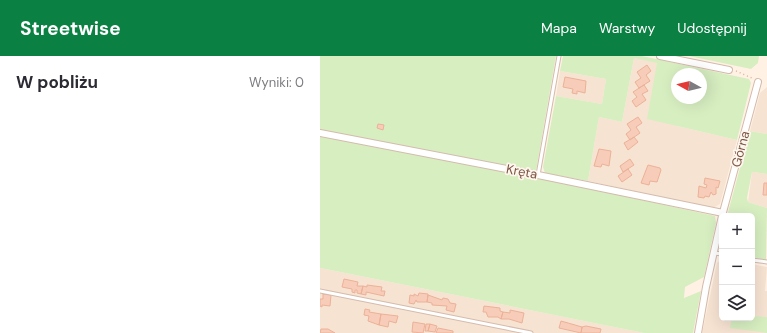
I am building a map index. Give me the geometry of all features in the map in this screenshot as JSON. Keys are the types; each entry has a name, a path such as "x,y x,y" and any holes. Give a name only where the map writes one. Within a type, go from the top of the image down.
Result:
{"street":[{"path":"660,56 729,70"},
{"name":"Górna","path":"723,213 758,82"},
{"name":"Kręta","path":"320,133 538,175 719,214"},
{"name":"Górna","path":"698,333 719,229"}],"lane":[{"path":"538,175 559,56"},
{"path":"714,252 719,253"},
{"path":"755,260 767,262"},
{"path":"320,291 531,333"}],"path":[{"path":"729,70 747,74 758,82"}],"shaded area":[{"path":"634,58 657,62 677,126 737,140 720,204 713,208 588,181 599,117 622,122"},
{"path":"560,71 606,79 602,104 556,96"},
{"path":"767,87 767,134 750,131 760,93"},
{"path":"752,172 767,174 767,208 748,202"},
{"path":"719,261 719,321 755,321 755,265 767,267 765,291 767,291 767,333 702,333 717,263"},
{"path":"320,268 644,333 320,333"}],"green space":[{"path":"320,56 556,56 536,171 320,132"},
{"path":"563,56 642,56 698,68 671,68 671,104 707,104 707,70 749,79 751,83 737,140 647,119 657,63 634,58 622,122 599,117 588,181 545,173 543,167 556,96 602,104 606,79 560,71"},
{"path":"689,56 759,56 758,63 751,69"},
{"path":"750,131 767,134 767,174 752,172 747,198 748,202 767,208 766,260 755,258 755,213 728,213"},
{"path":"320,136 587,188 715,216 716,223 704,277 685,287 684,298 701,291 693,333 644,333 320,268"},
{"path":"755,316 767,317 767,333 730,328 731,321 755,321"}],"building":[{"path":"647,65 651,71 646,75 650,81 639,88 635,82 641,78 637,72"},
{"path":"565,77 586,81 585,93 577,91 577,94 572,93 573,89 563,87"},
{"path":"644,85 648,91 642,94 646,100 636,107 632,101 637,97 633,92"},
{"path":"638,117 642,123 636,127 640,133 630,140 626,134 631,130 627,124"},
{"path":"378,124 384,125 383,130 377,128"},
{"path":"634,137 638,142 628,150 624,143"},
{"path":"599,149 611,151 609,166 602,164 601,167 594,166"},
{"path":"630,159 634,165 623,172 620,166"},
{"path":"648,165 660,168 661,170 657,182 650,181 649,185 641,183"},
{"path":"628,169 632,175 622,182 618,176"},
{"path":"705,178 720,181 718,188 716,187 716,194 713,195 711,192 709,197 698,197 699,186 706,188 707,185 704,184"},
{"path":"764,183 767,183 767,195 763,195"},
{"path":"344,279 358,282 357,286 363,286 361,294 357,293 357,290 355,290 355,293 352,292 352,289 342,287"},
{"path":"367,285 382,287 381,291 385,291 384,296 366,292 366,295 361,294 363,286 367,287"},
{"path":"419,293 428,294 427,302 417,302 416,300 414,304 409,303 410,295 414,296 414,294 418,296"},
{"path":"323,294 331,295 330,306 320,306 320,299 323,299"},
{"path":"428,295 442,300 443,298 448,299 450,303 456,304 454,312 446,310 447,306 432,305 432,303 427,302"},
{"path":"484,306 500,308 500,311 503,312 501,319 498,317 488,317 486,312 483,312"},
{"path":"365,309 370,310 369,312 381,314 379,325 368,321 369,316 364,315"},
{"path":"510,310 524,313 522,323 509,319 501,319 503,312 510,313"},
{"path":"381,314 398,316 396,323 389,321 388,327 379,325"},
{"path":"561,321 582,327 581,333 559,328"},
{"path":"413,322 425,324 423,333 412,332"},
{"path":"426,324 430,324 428,331 425,331"},
{"path":"430,324 437,326 435,332 428,331"},
{"path":"586,326 601,329 600,333 581,333 582,327"},
{"path":"438,328 453,331 453,333 436,333"},
{"path":"321,329 328,329 335,333 320,333"}]}
